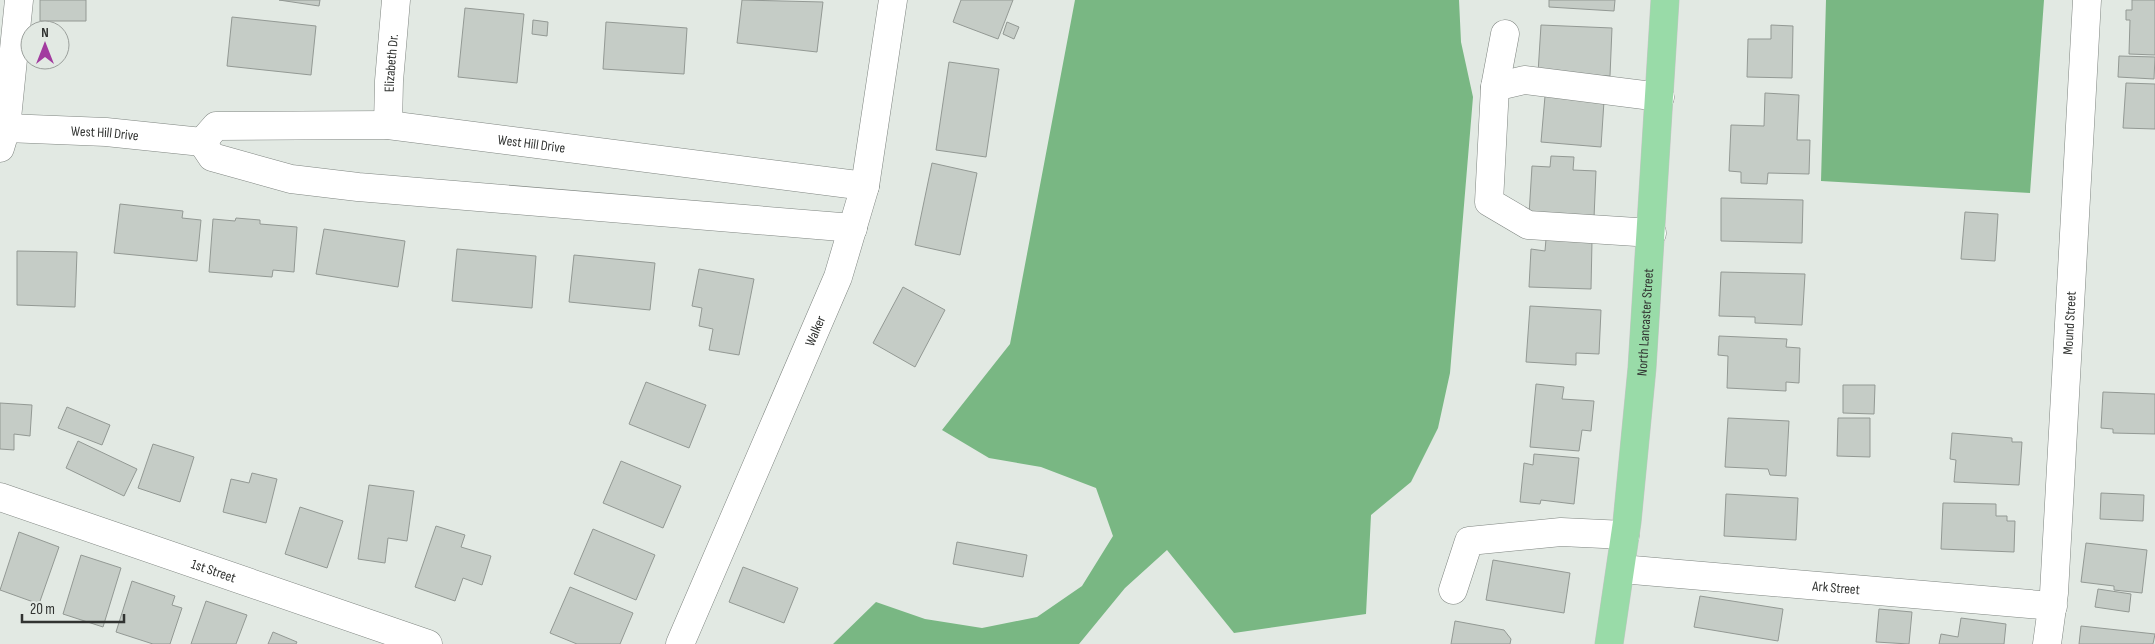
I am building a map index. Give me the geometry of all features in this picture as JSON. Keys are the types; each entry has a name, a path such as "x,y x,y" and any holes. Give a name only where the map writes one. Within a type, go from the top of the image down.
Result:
{"main road":[{"name":"North Lancaster Street","path":"1609,644 1621,569 1642,368 1652,234 1665,0"}],"street":[{"path":"3,138 19,0"},
{"name":"Elizabeth Dr.","path":"388,125 389,81 396,0"},
{"name":"Walker","path":"680,644 838,277 865,186 893,0"},
{"name":"Mound Street","path":"2047,644 2053,606 2087,0"},
{"path":"1505,34 1496,87 1489,202 1528,225 1652,234"},
{"path":"1496,87 1524,80 1660,97"},
{"name":"West Hill Drive","path":"3,138 106,132 202,142 216,126 388,125 865,186"},
{"path":"202,142 212,157 291,179 468,198 853,228"},
{"name":"1st Street","path":"0,497 428,644"},
{"path":"1453,590 1469,542 1561,532 1625,535"},
{"name":"Ark Street","path":"1621,569 2053,606"}],"green space":[{"path":"1075,0 1459,0 1461,42 1473,97 1450,373 1438,428 1411,482 1371,515 1366,614 1234,633 1167,550 1125,588 1079,644 833,644 876,602 925,619 982,628 1037,617 1082,586 1113,536 1096,488 1041,467 989,458 942,430 1010,344"},
{"path":"1826,0 2044,0 2030,193 1821,181"}],"building":[{"path":"40,0 86,0 86,21 40,20"},
{"path":"279,0 320,0 319,6"},
{"path":"742,0 823,2 817,52 737,43"},
{"path":"961,0 1013,0 998,39 953,22"},
{"path":"1549,0 1615,0 1614,11 1549,7"},
{"path":"2132,0 2155,0 2155,55 2129,54 2130,20 2126,20 2126,10 2132,10"},
{"path":"465,8 524,14 517,83 458,77"},
{"path":"232,17 316,26 311,75 227,66"},
{"path":"533,20 548,22 547,36 532,34"},
{"path":"606,22 687,28 684,74 603,69"},
{"path":"1007,22 1019,27 1014,39 1003,34"},
{"path":"1541,25 1612,28 1610,76 1538,73"},
{"path":"1771,25 1793,26 1792,78 1747,77 1748,39 1771,39"},
{"path":"2119,56 2155,57 2154,79 2118,77"},
{"path":"949,62 999,69 986,157 936,150"},
{"path":"2126,83 2155,84 2155,129 2123,128"},
{"path":"1765,93 1799,95 1797,140 1810,140 1809,174 1768,173 1767,184 1741,183 1741,172 1729,171 1731,125 1764,126"},
{"path":"1545,96 1604,101 1601,147 1541,142"},
{"path":"1551,156 1574,157 1573,170 1596,171 1594,218 1529,215 1532,166 1550,167"},
{"path":"932,163 977,173 960,255 915,245"},
{"path":"1721,198 1803,200 1802,243 1721,241"},
{"path":"120,204 183,211 182,218 201,220 197,261 114,253"},
{"path":"1965,212 1998,214 1995,261 1961,259"},
{"path":"236,218 260,220 260,224 297,227 294,272 273,270 272,277 209,272 213,219 235,221"},
{"path":"324,229 405,241 398,287 316,274"},
{"path":"1546,239 1592,241 1591,289 1529,287 1531,249 1545,251"},
{"path":"457,249 536,256 532,308 452,301"},
{"path":"17,251 77,252 75,307 17,305"},
{"path":"574,255 655,263 650,310 569,302"},
{"path":"699,269 754,279 739,355 709,350 713,329 699,326 702,308 692,306"},
{"path":"1721,272 1805,274 1802,325 1755,323 1755,317 1719,316"},
{"path":"903,287 945,310 915,367 873,343"},
{"path":"1530,306 1601,310 1599,354 1576,353 1576,365 1526,362"},
{"path":"1719,336 1787,339 1786,347 1800,348 1799,383 1786,382 1786,391 1727,388 1728,356 1718,355"},
{"path":"646,382 706,405 689,448 629,424"},
{"path":"1536,384 1564,387 1562,399 1594,401 1591,431 1582,430 1579,451 1530,447"},
{"path":"1843,385 1875,385 1874,414 1843,413"},
{"path":"2103,392 2155,394 2155,434 2113,433 2113,429 2101,428"},
{"path":"0,403 32,405 30,436 14,434 14,450 0,449"},
{"path":"67,407 110,425 102,445 58,428"},
{"path":"1728,418 1789,421 1786,476 1770,475 1768,469 1725,467"},
{"path":"1838,418 1870,418 1870,457 1837,456"},
{"path":"1952,433 2012,438 2012,442 2022,442 2019,485 1954,482 1956,460 1950,459"},
{"path":"78,441 137,469 124,496 66,468"},
{"path":"153,444 194,457 180,502 138,488"},
{"path":"1534,454 1579,458 1574,504 1541,500 1540,504 1520,502 1524,463 1533,465"},
{"path":"621,461 681,486 663,528 603,503"},
{"path":"252,473 277,479 266,523 223,512 231,479 249,483"},
{"path":"369,485 414,491 407,541 388,538 385,563 358,559"},
{"path":"2101,493 2144,495 2143,521 2100,519"},
{"path":"1726,494 1798,498 1796,540 1724,536"},
{"path":"1943,503 1996,504 1996,516 2007,516 2007,521 2015,521 2014,552 1941,549"},
{"path":"300,507 343,521 327,568 285,554"},
{"path":"436,526 465,535 461,547 491,556 482,585 463,578 455,601 415,587"},
{"path":"593,529 655,555 636,600 574,574"},
{"path":"19,532 59,547 39,604 0,590"},
{"path":"957,542 1027,555 1023,577 953,564"},
{"path":"2086,543 2147,550 2142,593 2114,590 2114,586 2081,582"},
{"path":"81,555 121,568 103,627 63,614"},
{"path":"1493,560 1570,573 1564,613 1486,600"},
{"path":"743,567 798,588 784,623 729,602"},
{"path":"132,581 175,596 172,605 182,608 170,644 153,644 116,632"},
{"path":"570,587 633,613 620,644 577,644 550,633"},
{"path":"2098,589 2131,594 2129,612 2095,607"},
{"path":"1700,596 1783,609 1778,641 1694,627"},
{"path":"206,601 247,615 236,644 191,644"},
{"path":"1879,609 1912,612 1909,644 1876,642"},
{"path":"1961,618 2006,624 2004,644 1939,644 1941,634 1958,637"},
{"path":"1455,621 1504,630 1511,639 1510,644 1451,644"},
{"path":"2081,626 2155,634 2153,644 2079,644"},
{"path":"273,632 297,642 296,644 268,644"}]}
